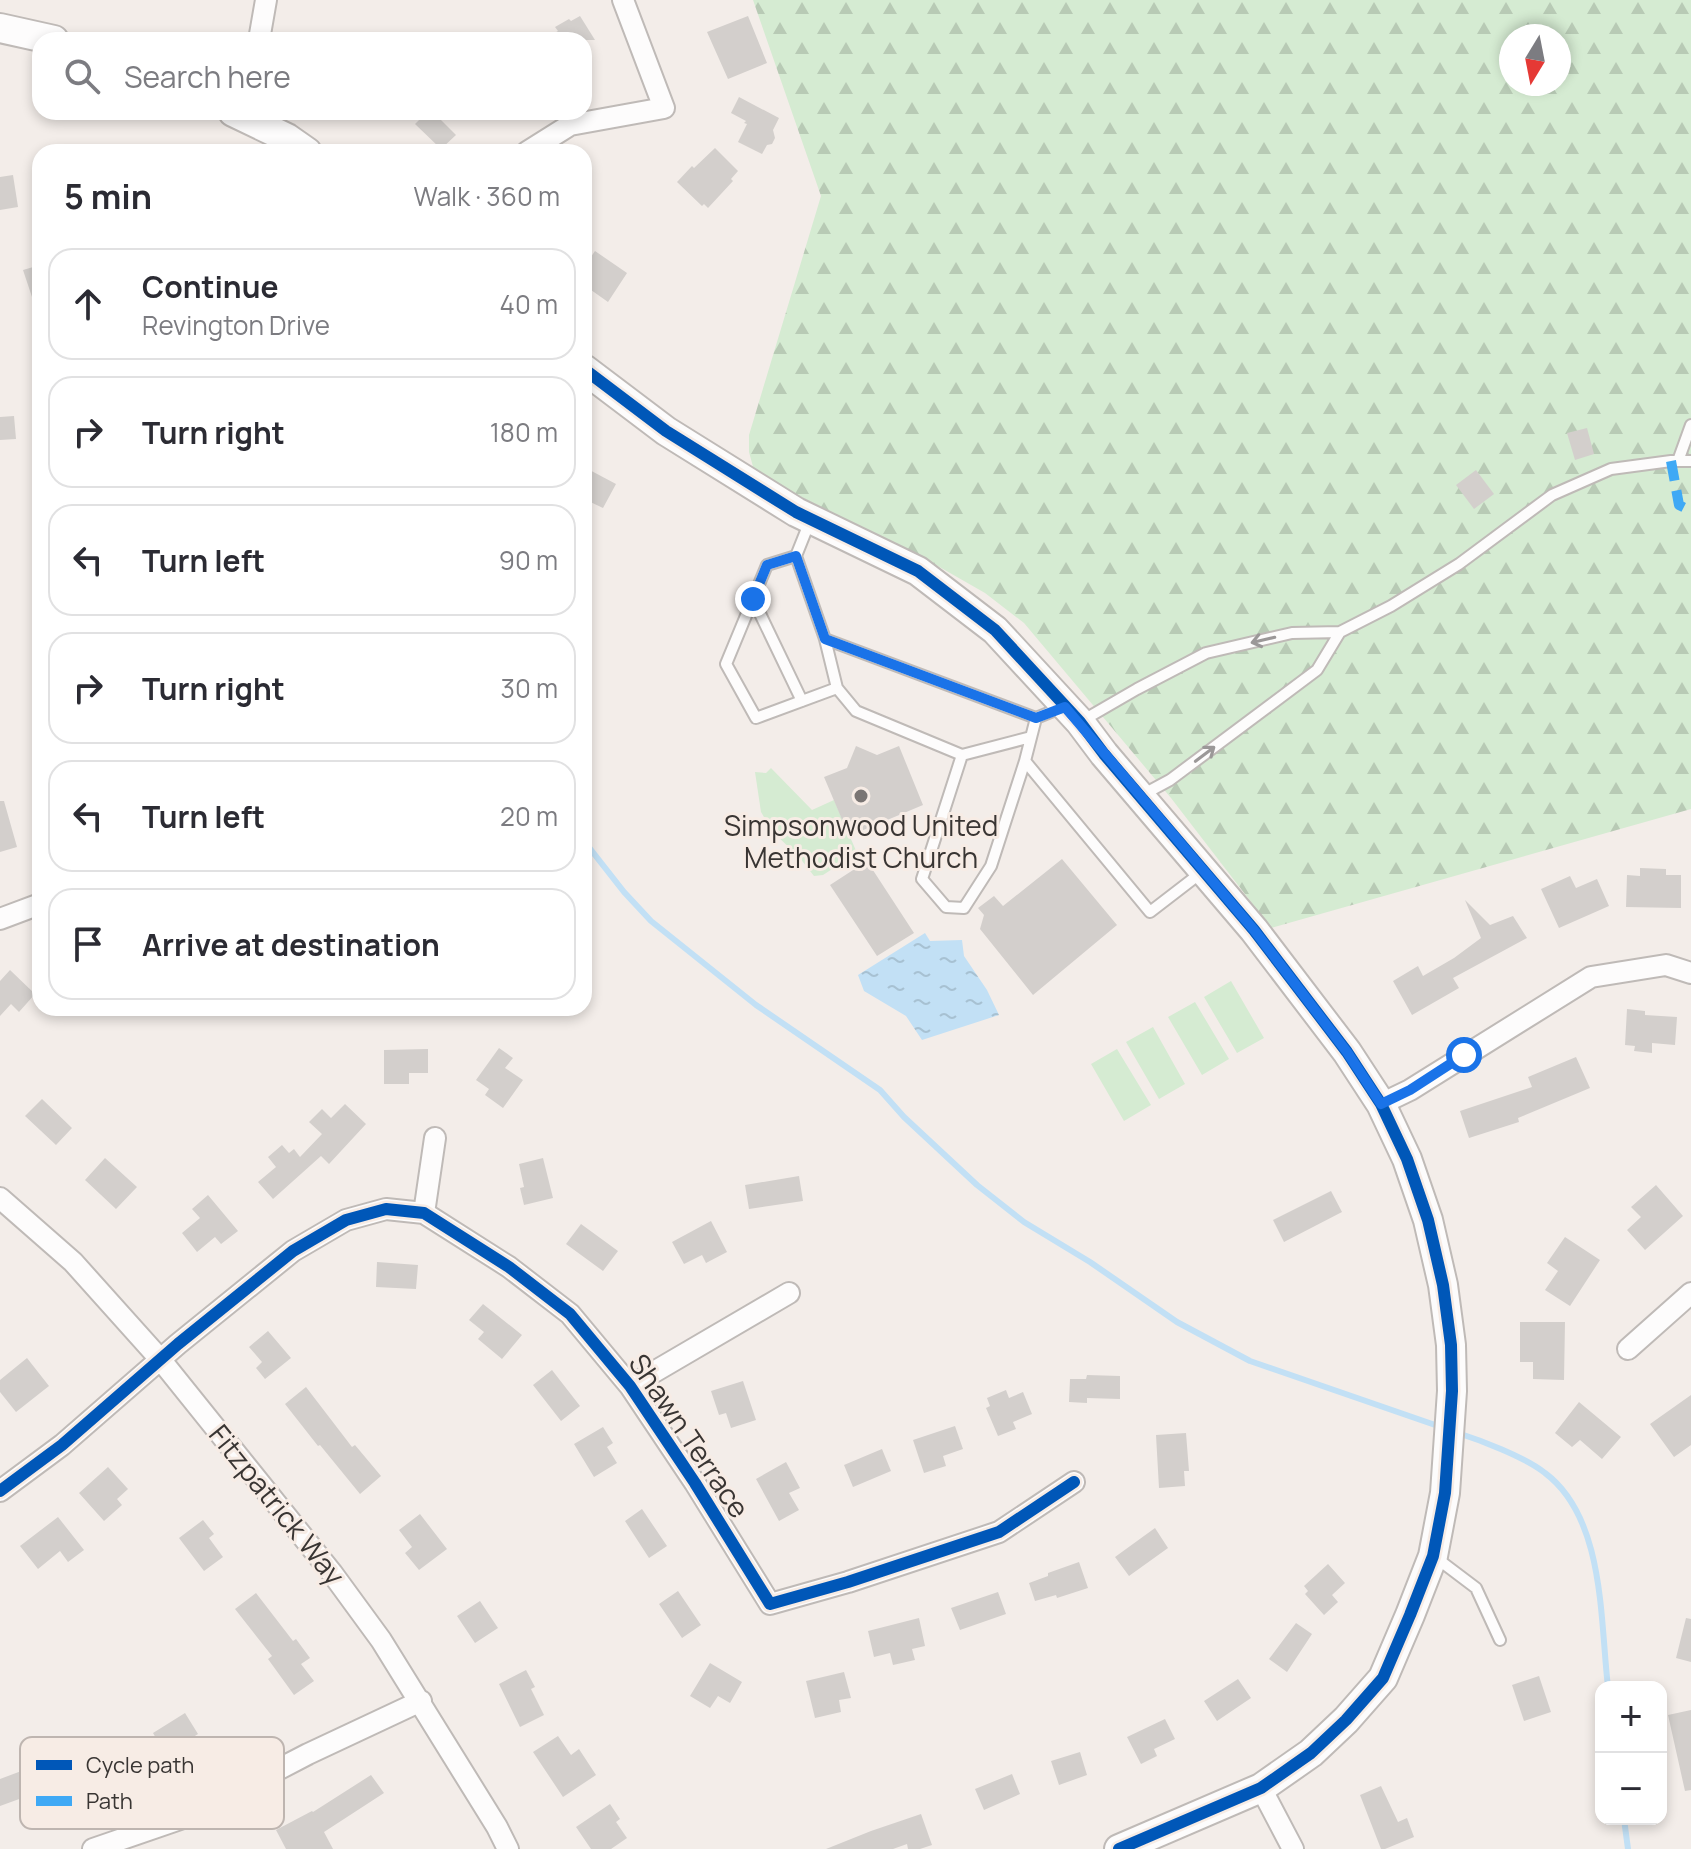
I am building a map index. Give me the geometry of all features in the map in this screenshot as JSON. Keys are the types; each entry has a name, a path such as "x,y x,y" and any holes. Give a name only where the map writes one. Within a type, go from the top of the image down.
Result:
{"street":[{"path":"260,32 266,0"},
{"path":"540,144 570,125 664,108 623,0"},
{"path":"0,28 32,35"},
{"path":"252,120 296,144"},
{"path":"592,375 666,431 796,512 918,571 995,630 1072,714 1263,942 1347,1052 1381,1104 1407,1159 1428,1220 1443,1285 1451,1345 1452,1391 1445,1493 1433,1556 1410,1615 1383,1678 1311,1753 1261,1788 1119,1849"},
{"path":"0,919 32,907"},
{"path":"1381,1104 1410,1090 1591,977 1666,965 1691,973"},
{"path":"424,1213 435,1138"},
{"name":"Fitzpatrick Way","path":"0,1198 73,1262 160,1359 332,1573 421,1701 508,1849"},
{"name":"Shawn Terrace","path":"0,1491 62,1445 160,1359 293,1251 346,1220 386,1209 424,1213 509,1267 570,1314 630,1386 770,1604 848,1582 999,1532 1074,1482"},
{"path":"630,1386 789,1293"},
{"path":"1628,1349 1691,1293"},
{"path":"284,1767 421,1701"},
{"path":"1261,1788 1293,1849"},
{"path":"93,1849 151,1829"}],"lane":[{"path":"1678,461 1691,425"},
{"path":"825,639 1036,718 1072,714 1137,689 1206,653 1292,633 1340,632 1391,606 1459,564 1552,495 1611,469 1691,461"},
{"path":"810,519 796,556 825,639 837,688 856,711 962,755 1031,737"},
{"path":"796,556 767,565 726,664 756,718 837,688"},
{"path":"753,599 802,701"},
{"path":"1140,796 1170,780 1317,670 1340,632"},
{"path":"962,755 922,879 946,907 964,908 991,866 1036,718"},
{"path":"1025,761 1150,912 1203,871"},
{"path":"1433,1556 1476,1588 1500,1640"}],"green space":[{"path":"753,0 1691,0 1691,809 1271,928 1171,798 1024,623 985,593 922,557 755,474 749,452 749,435 821,196"},
{"path":"771,768 812,810 834,800 857,853 823,875 814,876 773,832 761,812 755,772 766,773"},
{"path":"1231,981 1264,1038 1237,1053 1204,997"},
{"path":"1195,1002 1229,1059 1202,1075 1168,1017"},
{"path":"1153,1027 1185,1084 1159,1099 1126,1042"},
{"path":"1117,1049 1151,1105 1124,1121 1091,1064"}],"water":[{"path":"925,933 930,941 962,940 964,956 987,990 999,1015 922,1040 906,1016 864,991 858,975"}],"building":[{"path":"580,16 590,32 556,32 555,27 569,19 571,21"},
{"path":"748,16 767,63 728,79 707,32"},
{"path":"739,97 779,118 773,130 775,138 762,154 738,142 747,124 731,113"},
{"path":"419,120 441,120 456,135 446,144 436,144 415,124"},
{"path":"715,148 738,171 731,179 733,181 708,208 677,182"},
{"path":"13,175 18,207 0,210 0,177"},
{"path":"595,251 627,273 608,302 592,291 592,255"},
{"path":"32,267 32,297 23,270"},
{"path":"14,416 16,439 0,440 0,417"},
{"path":"1587,428 1594,454 1575,460 1567,433"},
{"path":"1476,470 1494,494 1474,509 1456,485"},
{"path":"592,471 616,484 603,508 592,503"},
{"path":"856,746 877,755 899,746 923,805 849,836 824,777 847,768"},
{"path":"0,801 4,801 17,847 0,852"},
{"path":"1062,859 1117,925 1033,995 980,929 984,915 978,908 994,896 1003,906"},
{"path":"867,861 914,933 877,956 830,885"},
{"path":"1640,868 1666,869 1666,875 1681,875 1681,908 1626,907 1627,875 1640,876"},
{"path":"1570,876 1576,888 1597,879 1609,906 1559,928 1541,889"},
{"path":"1465,900 1490,925 1513,916 1527,938 1453,978 1459,988 1412,1015 1393,981 1418,966 1423,976 1481,938"},
{"path":"10,970 32,991 32,997 19,1012 11,1004 0,1016 0,981"},
{"path":"1627,1009 1645,1011 1645,1015 1677,1017 1675,1045 1652,1043 1652,1053 1634,1051 1635,1046 1625,1045"},
{"path":"499,1048 513,1058 505,1068 523,1080 503,1108 485,1095 489,1089 476,1080"},
{"path":"428,1049 428,1073 409,1073 409,1084 384,1084 384,1050"},
{"path":"1576,1057 1590,1088 1518,1118 1519,1122 1469,1138 1460,1111 1532,1087 1528,1077"},
{"path":"42,1099 72,1128 56,1145 25,1116"},
{"path":"345,1104 366,1124 329,1164 321,1156 273,1199 258,1182 276,1167 268,1157 282,1145 289,1153 294,1149 300,1157 322,1134 309,1122 322,1109 331,1118"},
{"path":"105,1158 137,1187 116,1209 85,1180"},
{"path":"543,1158 553,1198 524,1205 519,1164"},
{"path":"799,1176 803,1201 749,1209 745,1185"},
{"path":"1656,1185 1683,1216 1645,1250 1627,1230 1641,1217 1631,1207"},
{"path":"1331,1191 1342,1212 1284,1242 1273,1220"},
{"path":"208,1195 238,1231 221,1244 215,1237 197,1252 182,1233 200,1218 192,1209"},
{"path":"711,1221 727,1252 706,1263 702,1255 684,1264 672,1242"},
{"path":"581,1224 618,1251 603,1271 566,1244"},
{"path":"1565,1237 1600,1260 1570,1306 1545,1290 1558,1271 1547,1263"},
{"path":"377,1262 418,1265 416,1289 376,1287"},
{"path":"483,1304 522,1335 502,1359 478,1339 484,1332 469,1320"},
{"path":"1520,1322 1565,1322 1564,1380 1533,1379 1533,1362 1520,1362"},
{"path":"268,1331 291,1358 265,1379 256,1368 262,1362 249,1347"},
{"path":"27,1358 49,1386 16,1412 0,1392 0,1380"},
{"path":"552,1370 580,1406 561,1421 533,1385"},
{"path":"1087,1375 1120,1376 1120,1399 1087,1398 1087,1403 1069,1402 1070,1379 1086,1379"},
{"path":"743,1381 756,1420 731,1428 726,1413 719,1415 711,1391"},
{"path":"306,1387 352,1447 355,1445 381,1476 360,1494 285,1404"},
{"path":"1006,1390 1009,1398 1023,1392 1032,1414 1013,1422 1016,1429 998,1436 986,1408 990,1406 987,1398"},
{"path":"1691,1395 1691,1445 1674,1457 1650,1424"},
{"path":"1579,1402 1621,1437 1602,1459 1580,1440 1572,1447 1555,1433"},
{"path":"955,1426 963,1449 943,1456 946,1466 924,1473 913,1440"},
{"path":"603,1427 613,1443 607,1447 617,1463 594,1477 574,1444"},
{"path":"1186,1433 1189,1471 1184,1471 1185,1486 1159,1488 1156,1435"},
{"path":"882,1449 891,1471 853,1487 844,1465"},
{"path":"786,1462 800,1488 789,1493 799,1510 779,1521 756,1479"},
{"path":"108,1467 128,1489 117,1499 122,1505 104,1521 79,1493"},
{"path":"642,1509 667,1546 649,1558 625,1521"},
{"path":"420,1514 447,1549 419,1570 405,1553 412,1547 399,1530"},
{"path":"58,1517 84,1550 68,1562 60,1551 38,1569 20,1546"},
{"path":"203,1520 214,1534 209,1538 223,1557 204,1571 179,1538"},
{"path":"1155,1528 1168,1548 1129,1576 1115,1557"},
{"path":"1079,1562 1088,1588 1035,1601 1029,1583"},
{"path":"1328,1564 1345,1583 1332,1595 1338,1602 1324,1615 1305,1594 1308,1591 1304,1586"},
{"path":"678,1591 701,1625 682,1638 659,1604"},
{"path":"998,1592 1006,1614 960,1630 951,1608"},
{"path":"256,1593 310,1658 301,1664 314,1681 294,1695 268,1659 272,1656 235,1609"},
{"path":"480,1601 498,1628 475,1643 457,1616"},
{"path":"919,1618 925,1646 912,1649 915,1660 893,1665 890,1653 874,1657 868,1631"},
{"path":"1686,1618 1691,1619 1691,1662 1676,1658"},
{"path":"1296,1623 1312,1634 1287,1672 1269,1659"},
{"path":"710,1663 742,1682 730,1703 718,1696 710,1708 690,1696"},
{"path":"526,1670 535,1687 531,1689 544,1715 520,1727 499,1684"},
{"path":"844,1672 851,1698 839,1700 841,1712 815,1718 806,1681"},
{"path":"1539,1676 1551,1712 1524,1721 1512,1685"},
{"path":"1238,1679 1251,1698 1217,1721 1204,1701"},
{"path":"1691,1710 1691,1790 1685,1791 1668,1715"},
{"path":"185,1713 198,1734 193,1737 155,1737 153,1733"},
{"path":"1165,1719 1175,1739 1154,1749 1157,1756 1141,1764 1127,1737"},
{"path":"558,1736 571,1755 579,1749 596,1775 563,1797 533,1752"},
{"path":"1080,1752 1087,1775 1059,1785 1051,1761"},
{"path":"20,1772 20,1799 0,1806 0,1779"},
{"path":"1012,1774 1020,1794 984,1810 975,1789"},
{"path":"371,1775 384,1793 324,1832 333,1849 286,1849 276,1830 284,1829 284,1826 313,1812"},
{"path":"1381,1786 1398,1822 1407,1818 1414,1837 1385,1849 1381,1849 1360,1795"},
{"path":"610,1804 620,1819 616,1822 627,1838 611,1849 591,1849 576,1827"},
{"path":"921,1814 932,1845 920,1849 908,1849 907,1844 893,1849 826,1849 871,1831"}],"waterway":[{"path":"592,851 651,921 756,1005 880,1090 904,1117 977,1185 1024,1222 1090,1262 1177,1322 1250,1361 1441,1427"},
{"path":"1455,1432 1526,1461 1545,1473 1565,1492 1579,1516 1596,1572 1607,1681"},
{"path":"1625,1825 1628,1849"}],"marked path":[{"path":"1671,461 1679,505 1691,511"}],"cycle path":[{"path":"592,375 666,431 796,512 918,571 995,630 1080,722 1254,930 1347,1052 1381,1104 1407,1159 1428,1220 1443,1285 1451,1345 1452,1391 1445,1493 1433,1556 1410,1615 1383,1678 1311,1753 1261,1788 1119,1849"},
{"path":"0,1491 62,1445 178,1344 293,1251 346,1220 386,1209 424,1213 509,1267 570,1314 630,1386 770,1604 848,1582 999,1532 1074,1482"}],"place":[{"name":"Simpsonwood United Methodist Church","path":"861,796"}],"route":[{"path":"753,599 767,565 796,556 825,639 1036,718 1065,707 1254,930 1347,1052 1381,1104 1410,1090 1464,1055"}]}
